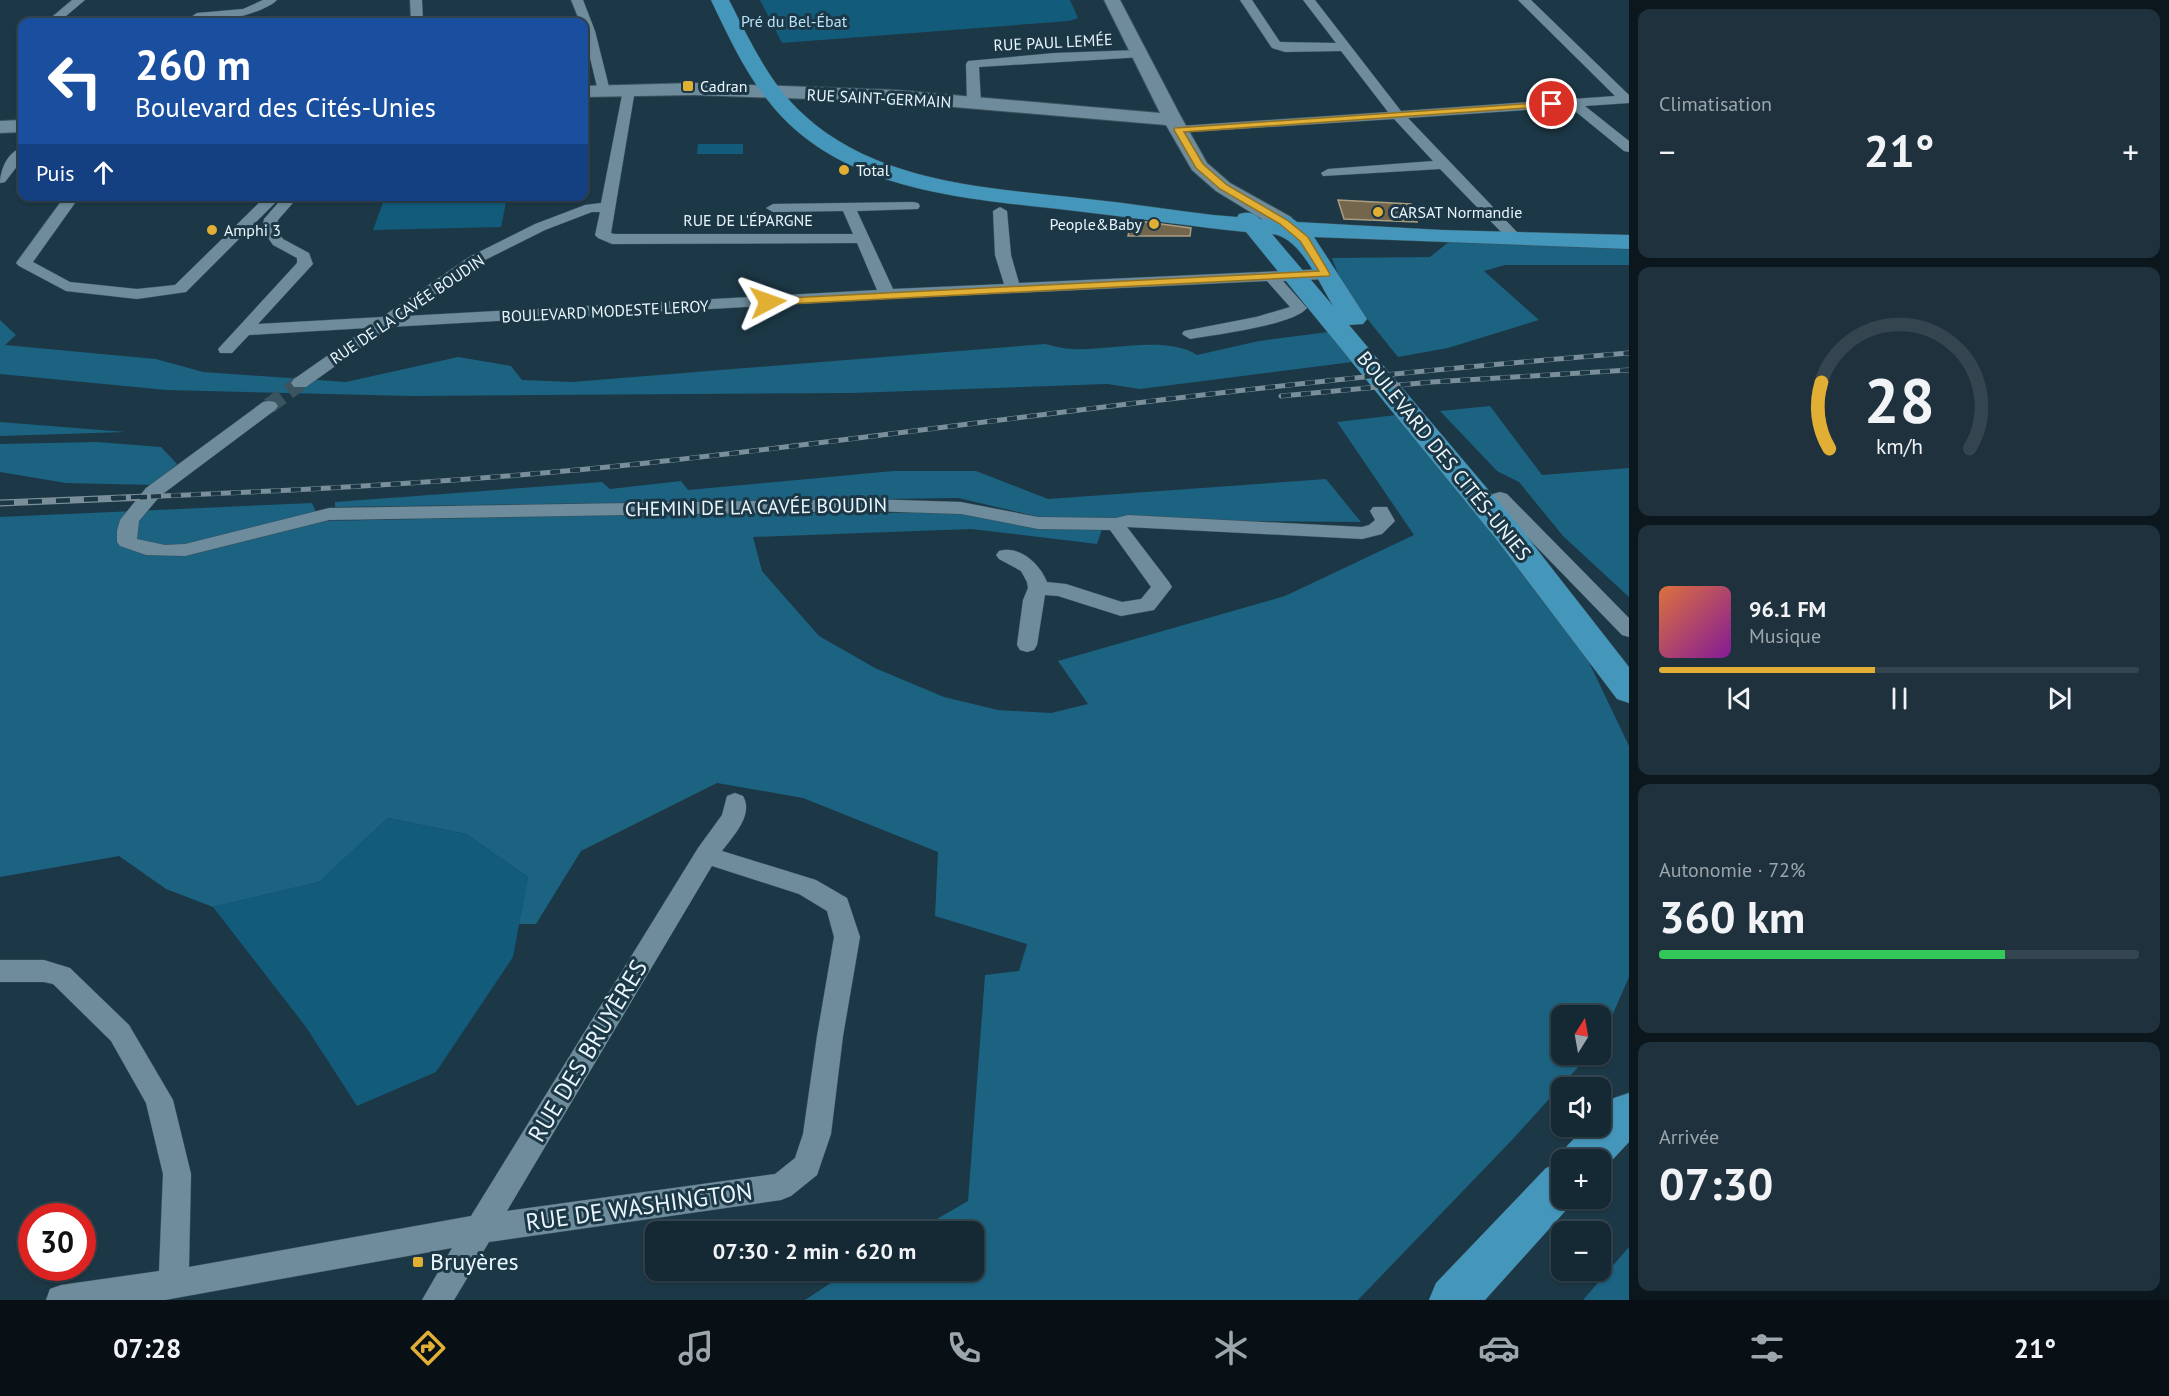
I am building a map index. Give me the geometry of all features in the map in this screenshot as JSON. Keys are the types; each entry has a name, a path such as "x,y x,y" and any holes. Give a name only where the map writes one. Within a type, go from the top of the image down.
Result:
{"main road":[{"path":"720,0 759,78 778,93"},
{"path":"735,0 788,112 814,134 842,151 917,180 978,192 1202,217 1253,226 1287,225 1629,237"},
{"path":"1287,225 1344,232 1629,242"},
{"name":"BOULEVARD DES CITÉS-UNIES","path":"1287,225 1309,245 1302,271"},
{"name":"BOULEVARD DES CITÉS-UNIES","path":"1253,226 1302,271 1376,352 1629,655"},
{"path":"1302,271 1325,247 1344,232"},
{"name":"BOULEVARD DES CITÉS-UNIES","path":"1302,271 1629,691"},
{"path":"1592,1149 1624,1112"},
{"path":"1453,1300 1551,1195"}],"street":[{"path":"57,18 79,0"},
{"path":"197,18 200,0"},
{"path":"210,18 248,12 261,8 271,0"},
{"path":"416,0 417,18"},
{"path":"577,0 582,18"},
{"path":"1112,0 1199,166 1218,183 1253,226"},
{"path":"1246,0 1276,45 1285,48 1346,47"},
{"path":"1309,0 1397,115 1511,234"},
{"path":"1524,0 1628,99"},
{"path":"588,38 604,91"},
{"name":"RUE PAUL LEMÉE","path":"974,103 972,64 1055,57 1139,54"},
{"name":"RUE SAINT-GERMAIN","path":"588,92 694,89 895,96 1176,125"},
{"path":"607,207 629,90"},
{"path":"1176,125 1397,115 1628,99"},
{"path":"1573,103 1629,148"},
{"path":"0,127 18,126"},
{"path":"0,179 18,157"},
{"path":"1328,173 1444,164"},
{"path":"1218,183 1287,225"},
{"path":"69,201 24,263 66,286 137,294 180,290 270,201"},
{"path":"226,349 305,264 304,256 278,242 269,229 271,219 287,201"},
{"name":"RUE DE L'ÉPARGNE","path":"773,208 913,206"},
{"name":"RUE DE L'ÉPARGNE","path":"607,207 603,235 612,239 862,238"},
{"name":"RUE DE LA CAVÉE BOUDIN","path":"300,382 474,260 521,235 590,208 607,207"},
{"path":"848,207 887,294"},
{"path":"1000,211 1003,255 1013,288"},
{"path":"1190,334 1292,314 1299,308 1302,271"},
{"name":"BOULEVARD MODESTE LEROY","path":"244,330 1302,271"},
{"name":"CHEMIN DE LA CAVÉE BOUDIN","path":"269,406 153,492 135,512 127,531 127,542 142,549 185,551 329,514 868,505 961,508 1038,523 1116,524 1128,521 1362,533 1375,530 1385,521 1380,511"},
{"path":"1500,498 1629,630"},
{"path":"1038,588 1059,589 1121,609 1148,605 1162,587 1128,544 1116,524"},
{"path":"1006,555 1021,560 1030,568 1038,581 1027,645"},
{"name":"RUE DES BRUYÈRES","path":"437,1300 706,855 733,817 735,802"},
{"name":"RUE DE WASHINGTON","path":"62,1300 169,1292 479,1229 781,1187 807,1166 817,1134 830,1036 847,938 838,905 807,887 706,855"},
{"path":"0,971 45,971 61,976 120,1033 159,1100 177,1174 169,1292"}],"green space":[{"name":"Pré du Bel-Ébat","path":"760,0 1070,0 1078,18 1069,21 782,43"},
{"path":"698,144 743,144 743,154 697,154"},
{"path":"383,201 506,201 501,227 373,230"},
{"path":"388,818 466,834 528,877 513,957 436,1072 357,1106 306,1027 213,907 319,882"}],"shaded area":[{"path":"1451,240 1629,245 1629,265 1505,265 1484,271 1539,320 1448,348 1398,357 1344,290 1332,258 1430,257"},
{"path":"0,320 16,335 5,345 156,359 203,372 346,382 458,357 511,366 522,380 572,382 1045,344 1073,349 1136,345 1170,346 1197,355 1259,341 1328,332 1352,362 1140,389 1107,384 852,393 413,396 166,390 0,374"},
{"path":"1490,406 1542,475 1629,468 1629,597 1563,536 1519,482 1497,471 1440,411"},
{"path":"1396,415 1576,635 1629,746 1629,977 1611,1018 1611,1005 1551,1005 1551,1065 1580,1065 1569,1077 1551,1077 1551,1097 1358,1300 805,1300 834,1281 984,1281 984,1221 933,1221 968,1201 985,975 1019,971 1027,944 935,916 938,852 803,798 717,783 581,851 536,924 519,924 528,877 466,834 388,818 319,882 213,907 166,889 119,856 0,877 0,517 312,503 320,521 724,513 962,513 1031,528 1102,529 1097,544 971,529 753,537 762,571 819,636 875,668 944,697 998,710 1051,713 1088,704 1058,661 1285,596 1414,535 1337,422"},
{"path":"0,422 126,432 0,436"},
{"path":"97,442 161,447 177,464 153,485 66,483 0,472 0,444"},
{"path":"893,471 976,471 1048,499 1326,479 1361,522 1048,519 958,498 335,507 335,502 602,482 610,489 681,481 688,490"},
{"path":"1629,1247 1629,1300 1583,1300 1599,1281 1611,1281 1611,1268"}],"building":[{"name":"CARSAT Normandie","path":"1338,200 1411,204 1417,222 1344,219"},
{"name":"People&Baby","path":"1131,220 1191,228 1190,236 1128,236"}],"tunnel":[{"path":"269,406 300,383"}],"railway":[{"path":"111,498 379,485 580,470 1309,383 1629,353"},
{"path":"1281,396 1432,382 1629,370"},
{"path":"0,503 147,497"}],"place":[{"name":"Cadran","path":"688,86"},
{"name":"Total","path":"844,170"},
{"name":"CARSAT Normandie","path":"1378,212"},
{"name":"People&Baby","path":"1154,224"},
{"name":"Amphi 3","path":"212,230"},
{"name":"Bruyères","path":"418,1262"}],"route":[{"path":"768,302 887,294 1325,274 1304,239 1263,209 1223,187 1199,166 1179,130 1552,104"}]}
